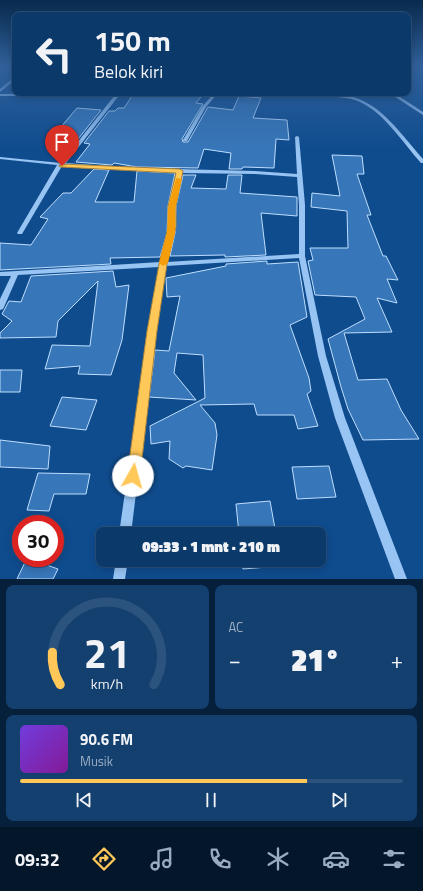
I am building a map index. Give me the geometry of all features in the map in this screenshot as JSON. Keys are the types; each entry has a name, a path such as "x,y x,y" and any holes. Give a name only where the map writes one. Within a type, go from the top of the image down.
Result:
{"street":[{"path":"1,94 12,94"},
{"path":"20,233 61,165 116,96"},
{"path":"185,140 204,107 213,96"},
{"path":"338,96 351,98 369,107 393,128 423,162"},
{"path":"396,96 423,114"},
{"path":"297,137 300,176 302,256 308,295 330,388 401,579"},
{"path":"0,158 61,165 180,171 250,172 300,176"},
{"path":"126,527 152,331 163,264 171,233 172,209 180,171"},
{"path":"0,274 302,256"},
{"path":"0,307 16,273"},
{"path":"119,579 121,567"}],"building":[{"path":"132,96 202,96 196,103 203,104 182,139 183,142 188,142 208,107 233,110 239,96 261,98 253,118 287,120 289,140 276,139 274,168 243,167 242,169 229,169 231,153 204,149 198,168 137,167 114,163 112,165 76,162 90,144 84,143 109,111 124,108"},
{"path":"77,108 101,110 75,143 49,141"},
{"path":"332,155 362,156 364,174 357,174 371,215 367,215 383,256 386,256 398,280 387,279 397,303 377,298 392,332 344,333 358,380 387,379 401,410 419,439 363,440 348,409 341,387 328,339 365,319 356,297 315,295 308,261 313,260 310,248 348,248 347,211 311,207 312,193 340,196"},
{"path":"94,169 109,170 95,202 134,202 137,171 175,173 168,206 167,233 160,257 110,258 111,264 0,270 0,243 31,245 48,219 40,217 63,193 71,193"},
{"path":"183,175 196,175 191,188 226,189 228,175 242,175 240,193 297,197 297,216 261,213 266,255 225,257 225,255 170,256 175,233 176,206"},
{"path":"267,261 267,264 298,262 307,317 290,325 309,378 311,391 307,394 318,426 298,429 294,415 257,415 254,404 200,405 215,423 217,435 212,470 186,466 183,468 169,459 170,441 151,444 150,426 205,398 203,355 177,353 174,373 196,400 149,397 155,350 169,351 180,296 167,297 166,278 226,266 226,264"},
{"path":"113,271 116,287 129,285 122,340 111,375 78,374 80,366 45,369 52,345 90,346 98,281 58,321 56,337 0,338 0,333 12,321 2,314 9,301 21,302 31,276"},
{"path":"0,370 22,370 20,392 0,392"},
{"path":"62,397 97,400 86,430 50,426"},
{"path":"0,440 50,446 48,469 0,467"},
{"path":"329,466 336,497 297,499 292,467"},
{"path":"38,473 90,474 86,494 54,494 49,511 27,510"},
{"path":"270,501 275,527 238,527 236,504"},
{"path":"23,567 52,567 58,569 53,579 17,579"},
{"path":"243,567 268,567 243,569"}],"slow traffic":[{"path":"163,263 170,239 172,223 171,211 179,179"}],"route":[{"path":"62,166 180,171 171,211 172,227 163,264 152,331 133,476"}]}
